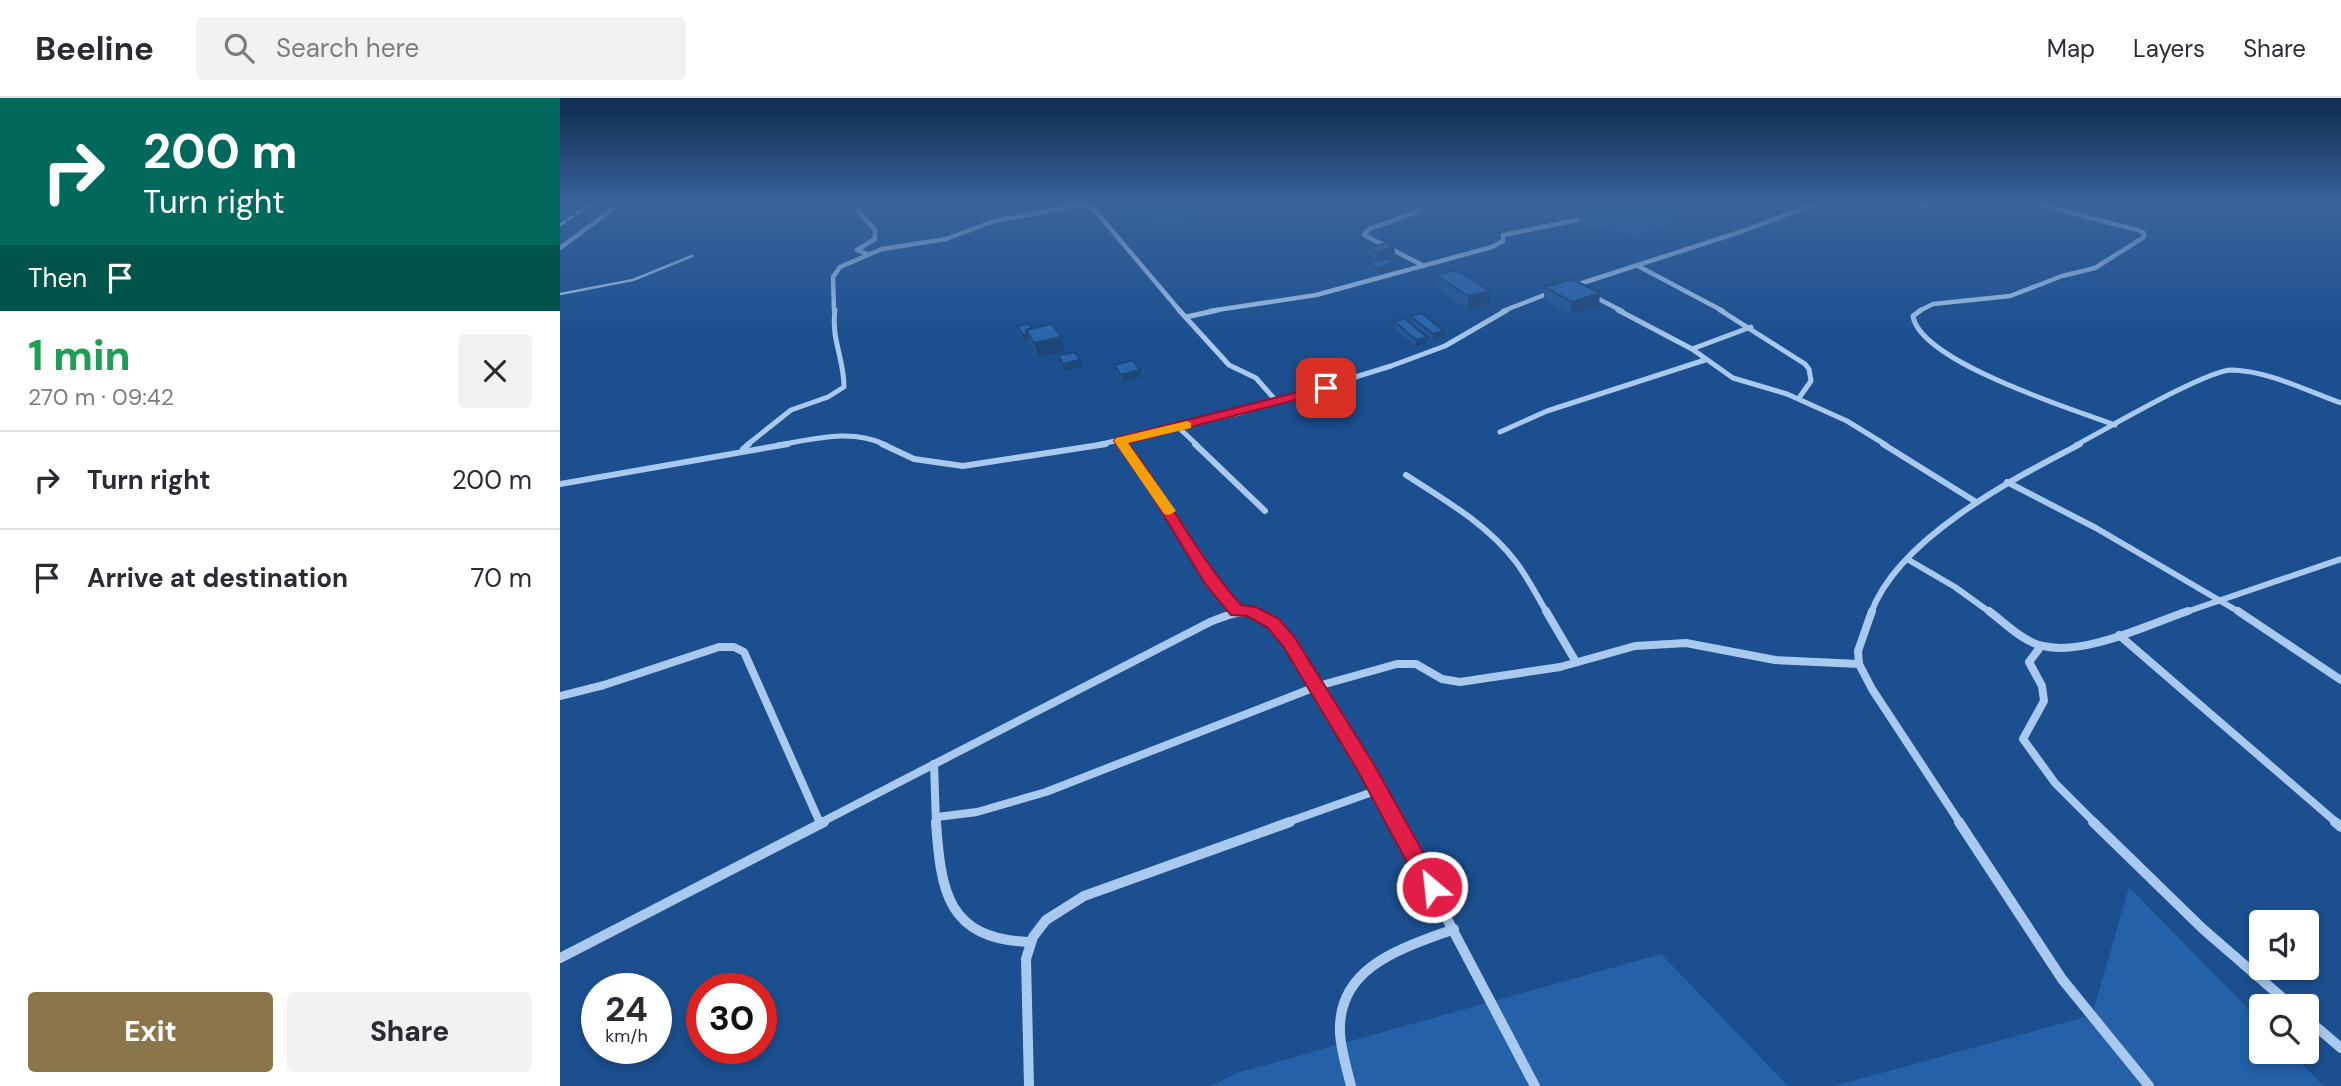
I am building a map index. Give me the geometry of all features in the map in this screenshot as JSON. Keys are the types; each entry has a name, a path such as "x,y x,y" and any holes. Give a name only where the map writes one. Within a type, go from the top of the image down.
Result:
{"street":[{"path":"857,250 868,254"},
{"path":"741,450 784,414 828,398 844,387 844,373 833,339 836,300 832,287 833,277 840,267 882,250"},
{"path":"1130,250 1150,278 1229,365 1256,378 1277,402"},
{"path":"1393,250 1425,267"},
{"path":"1186,317 1225,308 1307,297 1482,250"},
{"path":"560,484 830,436 855,435 873,439 914,459 963,466 1040,456 1120,441 1277,402 1365,375 1445,346 1504,311 1683,250"},
{"path":"2115,425 1978,372 1944,352 1914,323 1913,316 1933,304 2010,296 2062,276 2103,265 2125,250"},
{"path":"1638,266 1751,327 1809,369 1811,381 1799,398"},
{"path":"1573,286 1692,349 1704,360 1739,381 1799,398 1866,431 1976,502"},
{"path":"1692,349 1751,327"},
{"path":"1500,432 1539,414 1704,360"},
{"path":"2149,1086 2062,979 1871,690 1858,664 1858,651 1875,603 1891,576 1907,559 1976,502 2007,482 2202,379 2230,370 2265,376 2341,403"},
{"path":"1178,427 1265,511"},
{"path":"1120,441 1153,485 1197,562 1237,611"},
{"path":"1406,475 1471,517 1505,548 1517,563 1576,662"},
{"path":"2007,482 2096,528 2221,600 2341,680"},
{"path":"1907,559 1955,587 2027,639 2041,646 2067,649 2119,635 2341,559"},
{"path":"560,958 1237,611 1250,610 1273,623 1318,686 1454,929 1535,1086"},
{"path":"2119,635 2341,827"},
{"path":"937,817 976,812 1046,792 1318,686 1396,664 1416,664 1442,679 1460,682 1535,671 1635,646 1686,643 1775,660 1858,664"},
{"path":"2041,646 2029,662 2032,671 2042,683 2047,698 2045,707 2028,725 2023,739 2032,756 2072,800 2177,904 2277,994"},
{"path":"560,696 604,685 692,654 719,647 734,647 744,652 820,823"},
{"path":"934,764 940,851 955,911 967,925 983,936 1028,942"},
{"path":"1029,1086 1026,959 1028,942 1042,923 1084,896 1378,790"},
{"path":"1351,1086 1340,1031 1342,1009 1350,986 1360,972 1384,957 1454,929"},
{"path":"2319,1029 2341,1048"}],"lane":[{"path":"560,294 633,280 692,256"}],"shaded area":[{"path":"2129,887 2249,1010 2249,1064 2302,1064 2324,1086 1834,1086 2092,1015"},
{"path":"1661,954 1788,1086 1210,1086 1237,1073"}],"building":[{"path":"1387,258 1395,262 1377,268 1368,263"},
{"path":"1457,270 1490,291 1468,296 1436,275"},
{"path":"1572,279 1600,293 1572,302 1544,287"},
{"path":"1421,313 1444,331 1433,334 1410,316"},
{"path":"1405,319 1427,337 1416,340 1394,321"},
{"path":"1029,324 1032,329 1026,330 1027,334 1023,335 1017,326"},
{"path":"1052,324 1061,337 1034,343 1026,330"},
{"path":"1075,352 1080,360 1063,364 1058,355"},
{"path":"1133,360 1140,370 1121,375 1114,365"}],"slow traffic":[{"path":"1169,511 1120,441 1187,425"}],"route":[{"path":"1326,388 1239,413 1120,441 1153,485 1211,582 1237,611 1250,610 1273,623 1289,642 1322,692 1432,887"}]}
